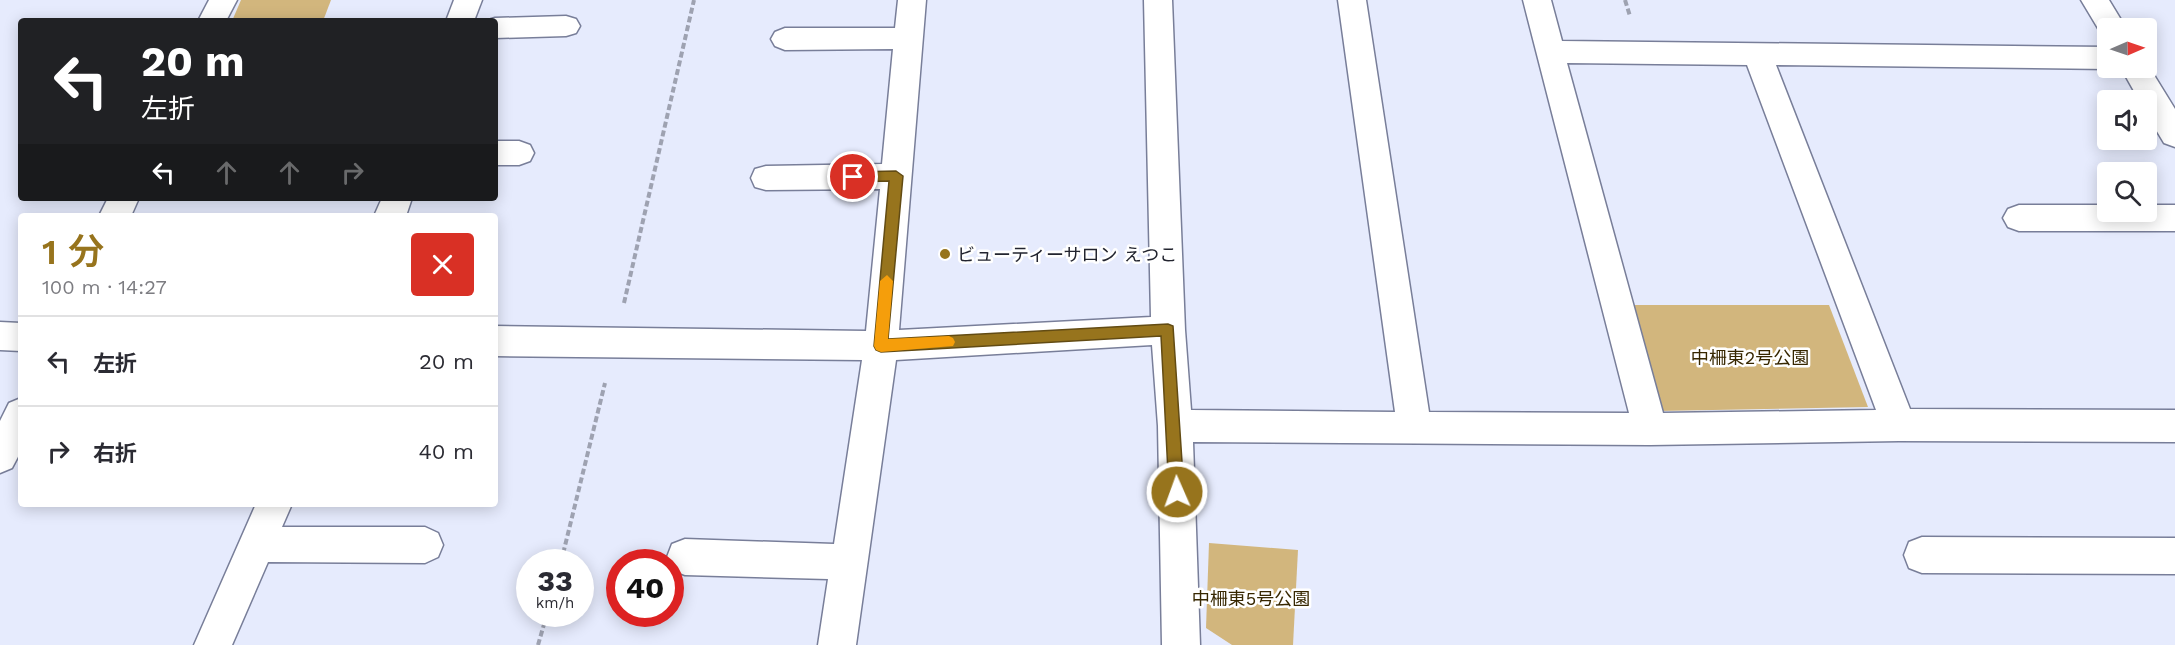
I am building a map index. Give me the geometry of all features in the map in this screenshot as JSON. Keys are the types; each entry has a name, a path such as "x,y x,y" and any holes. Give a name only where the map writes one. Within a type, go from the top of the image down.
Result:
{"street":[{"path":"214,18 223,0"},
{"path":"461,18 468,0"},
{"path":"837,645 881,346 912,0"},
{"path":"1158,0 1168,330 1175,426 1181,645"},
{"path":"1352,0 1414,427"},
{"path":"1537,0 1650,429"},
{"path":"2095,0 2106,18"},
{"path":"498,28 566,26"},
{"path":"785,39 909,38"},
{"path":"1550,52 2097,58"},
{"path":"1757,54 1899,425"},
{"path":"2141,78 2175,135"},
{"path":"766,178 896,176"},
{"path":"2019,218 2175,218"},
{"path":"498,341 881,346 1168,330"},
{"path":"0,336 18,336"},
{"path":"0,457 18,420"},
{"path":"1175,426 1650,429 1899,425 2175,426"},
{"path":"213,645 273,507"},
{"path":"257,544 425,545"},
{"path":"1922,555 2175,556"},
{"path":"685,557 850,562"}],"path":[{"path":"564,549 615,343 694,0"},
{"path":"538,645 543,627"}],"green space":[{"path":"241,0 331,0 324,18 233,18"},
{"name":"中柵東2号公園","path":"1630,305 1829,305 1868,407 1659,411"},
{"name":"中柵東5号公園","path":"1209,543 1298,550 1293,645 1232,645 1206,628"}],"slow traffic":[{"path":"887,281 881,346 949,342"}],"place":[{"name":"ビューティーサロン えつこ","path":"945,254"}],"route":[{"path":"853,177 896,176 881,346 1168,330 1177,492"}]}
